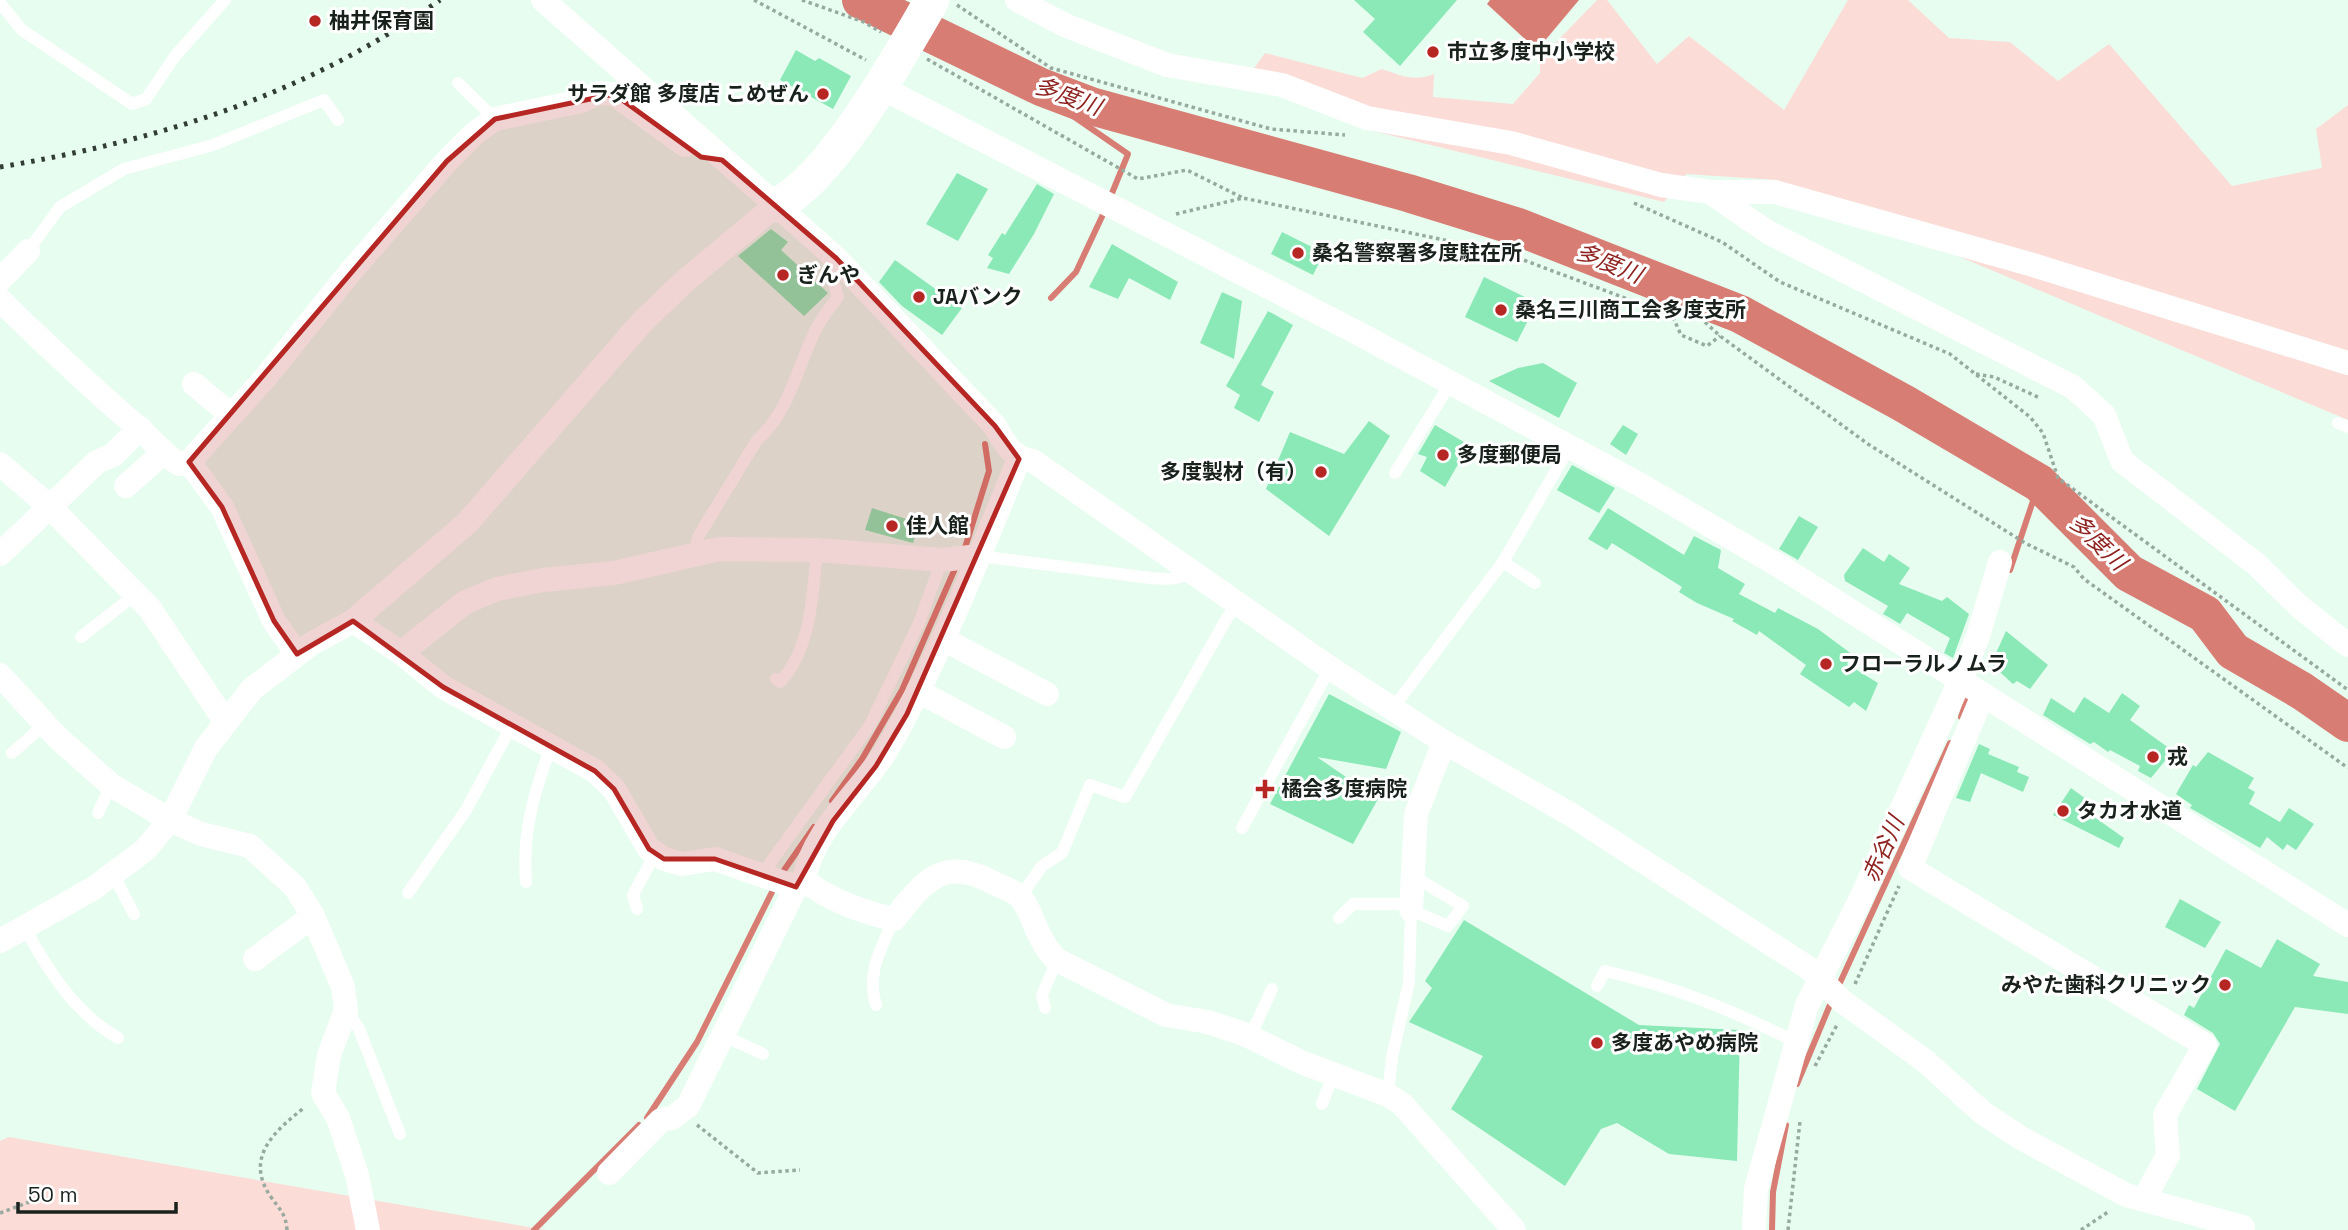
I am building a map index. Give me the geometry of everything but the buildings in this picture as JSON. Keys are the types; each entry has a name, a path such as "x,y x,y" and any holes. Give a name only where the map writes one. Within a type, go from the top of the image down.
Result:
{"street":[{"path":"543,0 836,258 995,426 1005,444 1019,459 1033,461 1082,498 1191,570 1330,668 1444,742 1570,814 1811,969 1844,1002 1924,1060 1983,1112 2021,1138 2135,1197 2245,1229"},
{"path":"0,940 25,928 113,874 145,850 170,820 206,748 252,689 297,654 353,621 467,523 642,323 684,281 776,205 792,198 829,158 885,80 932,0"},
{"path":"1017,0 1067,26 1167,65 1282,85 1367,118 1511,143 1661,185 1710,192 1774,192 1865,215 2348,363"},
{"path":"885,80 1140,222 1354,331 1570,446 1781,567 2348,925"},
{"path":"0,300 79,377 139,428 162,454 179,464 189,462 232,415 447,161 475,132 495,119 581,101 599,93 614,94 701,157 722,160"},
{"path":"1710,192 1766,231 2073,387 2104,415 2122,461 2256,564 2301,608 2348,645"},
{"path":"0,280 28,251"},
{"path":"194,384 232,415"},
{"path":"0,554 97,461 113,455 139,428"},
{"path":"126,486 162,454"},
{"path":"609,1173 661,1119 672,1118 688,1106 800,884 806,865 876,766 918,691 943,639 1019,459"},
{"path":"189,462 222,507 269,610 297,654"},
{"path":"0,464 49,506 150,608 225,721"},
{"path":"401,653 464,603 497,589 543,580 614,573 719,549 817,551 942,560 979,556"},
{"path":"1754,1230 1756,1189 1807,1005 1822,982 1862,896 1978,636 2000,562"},
{"path":"353,621 401,653 443,687 595,771 614,789 637,831 655,854 682,864 715,859 800,884 877,916 894,919 920,888 940,873 961,870 1020,897 1043,947 1057,960 1166,1015 1208,1022 1250,1037 1333,1075 1388,1095 1402,1104 1514,1230"},
{"path":"943,639 1047,694"},
{"path":"0,675 45,724 111,785 170,820 201,834 250,846 295,887 313,916 343,988 346,1010 330,1055 323,1093 338,1118 353,1164 368,1230"},
{"path":"918,691 1004,737"},
{"path":"1983,695 1910,868 2205,1045 2165,1115 2168,1155 2135,1197"},
{"path":"1411,907 1416,814 1444,742"},
{"path":"255,959 313,916"}],"lane":[{"path":"0,3 22,30 132,104 146,99 175,56 225,0"},
{"path":"458,83 495,119"},
{"path":"28,251 60,207 124,169 213,145 324,100 338,120"},
{"path":"695,554 698,537 757,440 768,431 779,413 817,327 838,297 830,269 836,258"},
{"path":"1395,473 1450,384"},
{"path":"1393,708 1503,562 1570,446"},
{"path":"776,679 780,682 792,670 812,606 817,551"},
{"path":"979,556 1151,578 1172,579 1186,575 1191,570"},
{"path":"762,874 870,724 919,623 942,560"},
{"path":"1503,562 1535,583"},
{"path":"81,637 136,594"},
{"path":"1020,897 1042,866 1062,853 1090,785 1125,797 1227,618 1238,604"},
{"path":"1242,828 1330,668"},
{"path":"12,753 45,724"},
{"path":"408,892 466,810 512,725"},
{"path":"526,882 524,853 534,791 551,747"},
{"path":"98,813 111,785"},
{"path":"637,909 633,895 655,854"},
{"path":"113,874 134,914"},
{"path":"1339,918 1353,904 1411,907 1448,926 1463,906 1411,875"},
{"path":"1388,1095 1392,1057 1409,982 1411,907"},
{"path":"876,1005 871,986 873,968 894,919"},
{"path":"25,928 52,978 96,1025 118,1038"},
{"path":"1045,1008 1042,995 1057,960"},
{"path":"1597,986 1605,971 1654,982 1734,1012 1796,1042"},
{"path":"1250,1037 1272,989"},
{"path":"346,1010 359,1029 400,1134"},
{"path":"722,1035 763,1054"},
{"path":"1322,1104 1333,1075"}],"path":[{"path":"754,0 885,80"},
{"path":"802,0 864,22 886,35"},
{"path":"950,0 1051,68 1271,129 1350,135"},
{"path":"919,54 1101,161 1138,179 1187,170 1244,198 1502,252 1673,316 1693,311 1720,336 1868,444 2025,543 2074,567 2084,579 2348,768"},
{"path":"1140,222 1244,198"},
{"path":"1627,200 1722,242 1780,282 1885,324 1967,366 2030,417 2043,433 2058,478 2348,690"},
{"path":"1673,316 1681,335 1707,345 1720,336"},
{"path":"1813,1074 1844,1002 1910,868"},
{"path":"287,1230 286,1216 269,1195 262,1177 266,1141 323,1093"},
{"path":"684,1109 706,1133 758,1173 765,1175 800,1170"},
{"path":"1788,1230 1801,1115"},
{"path":"2081,1230 2135,1197"},
{"path":"0,1213 29,1202"}],"highlighted area":[{"path":"614,94 701,157 722,160 836,258 995,426 1019,459 907,714 876,766 833,821 796,887 715,859 664,859 649,849 614,789 595,771 443,687 353,621 297,654 274,621 222,507 189,462 447,161 495,119"}],"shaded area":[{"path":"1490,0 1579,0 1537,50 1487,4"},
{"path":"1597,0 1607,0 1657,64 1689,36 1784,110 1848,0 1908,0 1949,38 2010,42 2058,81 2109,44 2232,186 2322,168 2316,129 2348,105 2348,420 1777,180 1686,174 1664,202 1361,128 1252,71 1265,53 1362,78 1382,69 1414,78 1434,74 1433,97 1513,104 1540,73 1540,59"},
{"path":"9,1137 546,1230 0,1230 0,1141"}],"waterway":[{"name":"多度川","path":"861,0 1041,87 1091,106 1408,193 1518,227 1740,314 1903,403 2039,483 2129,573 2205,614 2233,651 2302,691 2348,723"},
{"path":"1049,90 1060,107 1128,154 1110,198"},
{"path":"1051,298 1076,272 1106,208"},
{"path":"964,551 989,471 985,444"},
{"name":"赤谷川","path":"2010,570 2039,483"},
{"path":"832,801 862,759 902,690 957,564"},
{"name":"赤谷川","path":"1961,717 1969,694"},
{"name":"赤谷川","path":"1838,987 1950,743"},
{"path":"780,876 814,827"},
{"path":"647,1118 697,1042 775,886"},
{"name":"赤谷川","path":"1797,1084 1832,1000"},
{"path":"534,1230 639,1125"},
{"name":"赤谷川","path":"1772,1230 1773,1192 1786,1125"}],"railway":[{"path":"0,167 117,143 230,109 337,62 440,0"}],"place":[{"name":"柚井保育園","path":"315,21"},
{"name":"市立多度中小学校","path":"1433,52"},
{"name":"サラダ館 多度店 こめぜん","path":"823,94"},
{"name":"桑名警察署多度駐在所","path":"1298,253"},
{"name":"ぎんや","path":"783,275"},
{"name":"JAバンク","path":"919,297"},
{"name":"桑名三川商工会多度支所","path":"1501,310"},
{"name":"多度郵便局","path":"1443,455"},
{"name":"多度製材（有）","path":"1321,472"},
{"name":"佳人館","path":"892,526"},
{"name":"フローラルノムラ","path":"1826,664"},
{"name":"戎","path":"2153,757"},
{"name":"橘会多度病院","path":"1265,789"},
{"name":"タカオ水道","path":"2063,811"},
{"name":"みやた歯科クリニック","path":"2225,985"},
{"name":"多度あやめ病院","path":"1597,1043"}]}
